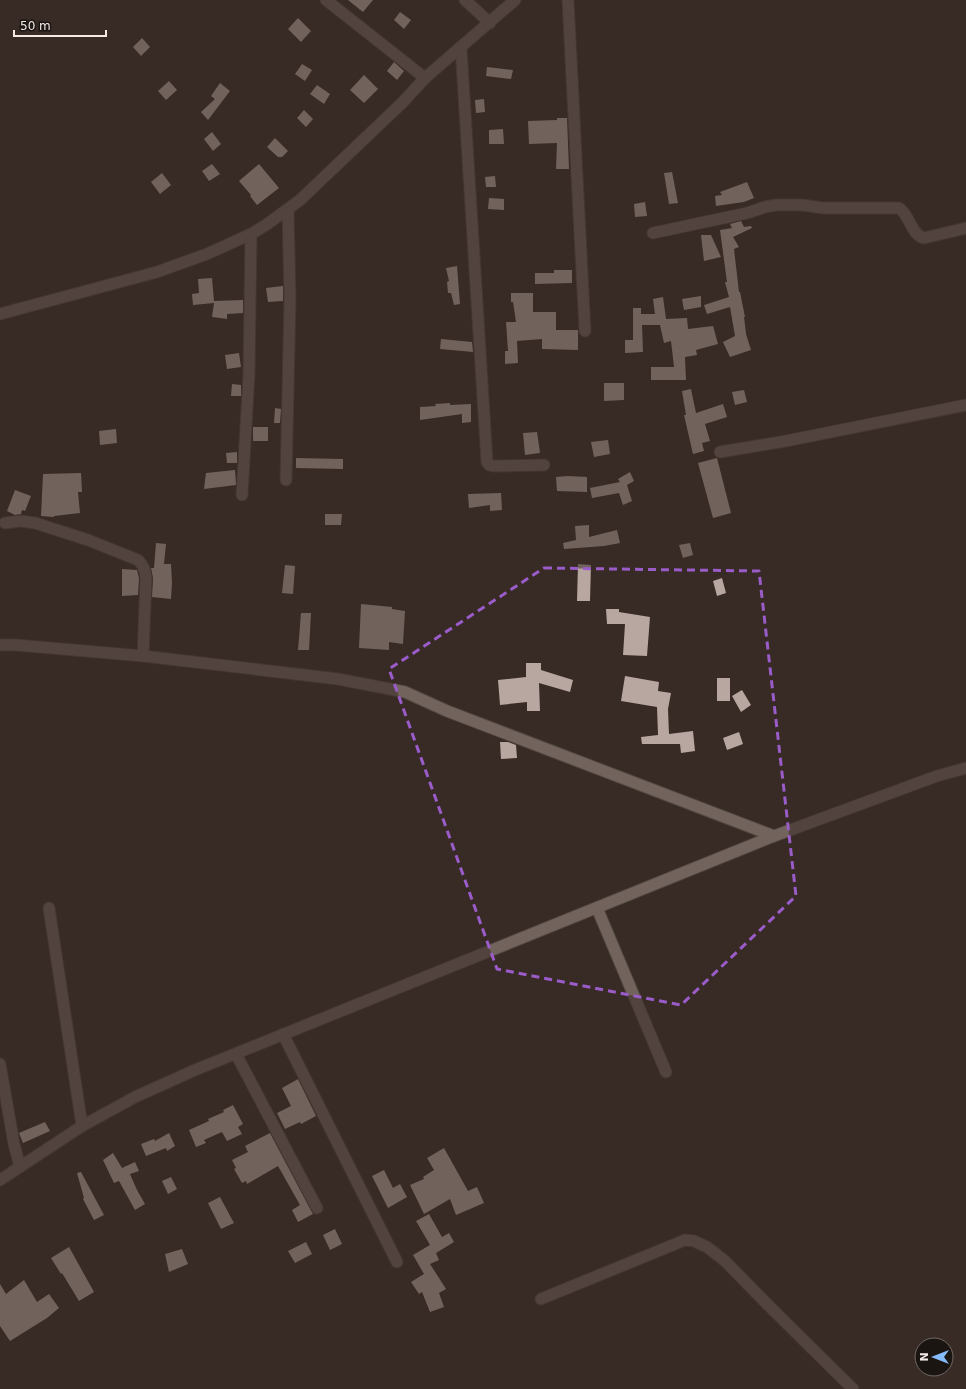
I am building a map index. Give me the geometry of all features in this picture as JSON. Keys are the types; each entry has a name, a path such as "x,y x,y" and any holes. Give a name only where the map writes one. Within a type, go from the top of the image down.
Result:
{"street":[{"path":"326,0 425,78"},
{"path":"465,0 490,23"},
{"path":"0,314 157,272 207,254 251,234 300,200 403,102 425,78 515,0"},
{"path":"568,0 585,331"},
{"path":"461,48 487,462 489,465 494,466 544,465"},
{"path":"653,233 747,213 765,207 776,206 823,208 900,208 917,234 924,238 966,228"},
{"path":"286,480 290,299 288,209"},
{"path":"242,495 249,374 251,234"},
{"path":"720,452 786,441 966,405"},
{"path":"5,523 21,521 35,523 88,540 138,560 146,572 143,656"},
{"path":"0,645 143,656 338,679 405,692 447,711 774,836"},
{"path":"0,1180 82,1126 135,1097 194,1070 774,836 937,776 966,769"},
{"path":"49,908 82,1126"},
{"path":"597,908 666,1072"},
{"path":"283,1034 397,1262"},
{"path":"236,1054 317,1208"},
{"path":"0,1064 14,1144 20,1167"},
{"path":"541,1299 685,1240 694,1241 707,1246 725,1261 853,1389"}],"highlighted area":[{"path":"544,568 759,571 796,896 681,1005 497,969 389,669"}],"building":[{"path":"348,0 373,0 363,12"},
{"path":"400,12 411,20 404,29 394,20"},
{"path":"298,18 311,31 301,42 288,29"},
{"path":"142,38 150,47 141,56 133,47"},
{"path":"394,62 404,71 397,80 387,71"},
{"path":"302,64 312,70 305,81 295,74"},
{"path":"487,67 513,70 511,79 486,76"},
{"path":"364,75 378,89 364,103 350,90"},
{"path":"169,81 177,90 166,100 158,91"},
{"path":"220,83 230,91 208,120 201,112 215,99 211,96"},
{"path":"317,85 330,94 324,104 310,94"},
{"path":"484,99 485,112 476,113 475,100"},
{"path":"304,110 313,119 306,127 297,118"},
{"path":"557,118 567,118 569,169 556,169 557,143 529,144 528,121 557,120"},
{"path":"503,129 504,144 489,144 489,130"},
{"path":"212,132 221,144 213,151 204,139"},
{"path":"275,138 288,151 282,157 278,157 267,147"},
{"path":"212,164 220,174 209,181 202,171"},
{"path":"259,164 279,188 257,205 239,181"},
{"path":"672,172 678,203 669,204 664,173"},
{"path":"162,173 171,185 160,194 151,182"},
{"path":"495,176 496,187 486,187 485,177"},
{"path":"747,182 754,198 744,202 716,206 715,196 722,195 720,192"},
{"path":"489,198 504,199 504,210 488,209"},
{"path":"645,202 647,216 635,217 634,204"},
{"path":"741,221 744,227 751,226 752,228 733,237 739,247 734,249 739,292 745,317 746,334 751,350 730,357 723,342 735,336 730,307 707,314 704,305 729,297 725,282 727,282 720,230 732,228 730,224"},
{"path":"701,235 711,235 721,257 704,261"},
{"path":"457,266 460,304 454,305 451,293 448,293 447,282 449,281 446,268"},
{"path":"554,270 572,270 572,283 535,284 535,273 554,273"},
{"path":"212,278 214,301 243,300 243,313 227,314 227,319 212,317 214,303 193,305 192,294 199,293 198,279"},
{"path":"283,286 283,301 268,302 266,288"},
{"path":"511,293 533,293 533,312 556,312 556,330 578,330 578,350 542,349 542,339 517,341 518,363 505,364 505,351 508,351 506,322 516,322 513,302 511,302"},
{"path":"701,296 701,307 684,310 682,299"},
{"path":"663,297 666,319 687,318 688,329 713,326 718,344 696,350 697,355 685,357 686,380 651,380 651,367 674,367 671,341 664,343 660,325 642,325 643,352 625,353 625,340 633,340 633,308 641,308 641,314 655,314 653,299"},
{"path":"441,339 472,342 473,352 440,349"},
{"path":"239,353 241,367 227,369 225,355"},
{"path":"604,383 624,383 624,400 604,401"},
{"path":"232,384 241,385 241,396 231,396"},
{"path":"691,389 696,413 723,404 727,417 705,424 710,441 702,443 704,451 693,454 684,415 686,415 682,391"},
{"path":"744,390 747,402 735,405 732,392"},
{"path":"450,403 450,405 471,404 471,422 462,423 462,414 420,420 420,407"},
{"path":"275,408 281,409 280,423 274,423"},
{"path":"253,427 268,427 268,441 253,441"},
{"path":"116,429 117,443 100,445 99,431"},
{"path":"537,432 540,453 525,455 523,433"},
{"path":"608,440 610,454 594,457 591,442"},
{"path":"237,452 237,463 227,463 226,453"},
{"path":"296,458 343,459 343,469 296,468"},
{"path":"717,458 731,513 713,518 698,463"},
{"path":"235,470 236,485 204,489 206,473"},
{"path":"630,472 634,481 627,485 632,501 623,505 619,493 592,498 590,488 620,482 618,479"},
{"path":"81,473 82,492 78,492 80,513 54,517 41,516 43,474"},
{"path":"556,477 587,477 587,492 557,491"},
{"path":"15,490 31,496 25,511 22,510 21,514 15,515 7,511"},
{"path":"501,493 502,510 490,511 490,505 469,508 468,494"},
{"path":"325,514 342,514 341,525 325,525"},
{"path":"589,525 589,537 617,530 620,543 604,546 564,549 563,543 576,540 575,526"},
{"path":"156,543 166,544 164,564 171,564 171,599 152,597 153,578 151,568 154,568"},
{"path":"690,543 693,555 683,558 679,545"},
{"path":"578,564 591,565 590,601 577,601"},
{"path":"285,565 295,566 293,594 282,593"},
{"path":"122,569 137,570 139,578 138,595 122,596"},
{"path":"722,578 726,593 717,596 713,581"},
{"path":"361,604 392,607 392,609 405,611 403,644 389,642 389,650 359,648"},
{"path":"606,609 619,609 619,612 650,617 647,656 623,655 625,624 607,624"},
{"path":"301,613 311,613 309,650 298,650"},
{"path":"526,663 541,663 541,670 573,680 570,692 539,683 540,711 527,711 527,702 500,705 498,680 526,677"},
{"path":"625,676 659,682 658,691 671,693 668,709 669,734 693,731 695,751 681,753 680,744 642,744 641,737 658,735 657,707 621,701"},
{"path":"717,678 730,678 730,701 717,701"},
{"path":"742,690 751,705 741,712 732,696"},
{"path":"739,732 743,744 727,750 723,738"},
{"path":"500,742 508,742 516,745 517,758 501,759"},
{"path":"298,1079 316,1116 301,1124 300,1122 285,1129 277,1113 291,1106 282,1088"},
{"path":"233,1105 243,1124 238,1127 242,1134 227,1141 222,1132 204,1140 206,1143 196,1147 189,1130 209,1121 208,1119 224,1112 223,1110"},
{"path":"45,1122 50,1131 23,1143 19,1133"},
{"path":"169,1133 175,1146 167,1151 166,1148 146,1156 141,1144 154,1139 155,1141"},
{"path":"270,1133 313,1214 298,1222 292,1210 300,1205 278,1166 247,1184 246,1181 242,1183 234,1169 236,1168 232,1160 248,1152 245,1146"},
{"path":"444,1148 468,1191 477,1187 484,1203 456,1215 450,1199 424,1214 410,1185 424,1179 423,1177 434,1170 427,1158"},
{"path":"113,1153 122,1168 135,1162 139,1171 130,1174 145,1204 135,1210 119,1181 114,1183 103,1160"},
{"path":"384,1170 393,1188 400,1184 407,1197 388,1208 372,1176"},
{"path":"81,1172 104,1215 94,1220 83,1199 77,1173"},
{"path":"171,1177 177,1189 168,1194 162,1181"},
{"path":"220,1197 234,1223 221,1229 208,1203"},
{"path":"429,1214 442,1237 449,1233 454,1242 436,1253 439,1260 430,1264 446,1289 439,1293 444,1307 430,1312 422,1292 419,1294 411,1282 424,1274 413,1255 430,1245 416,1221"},
{"path":"335,1229 342,1244 330,1250 323,1235"},
{"path":"306,1242 312,1254 295,1263 288,1251"},
{"path":"69,1247 94,1292 79,1301 51,1258"},
{"path":"182,1249 188,1264 169,1272 165,1254"},
{"path":"24,1280 37,1302 49,1294 59,1308 47,1318 10,1341 0,1326 0,1284 6,1294"}]}
